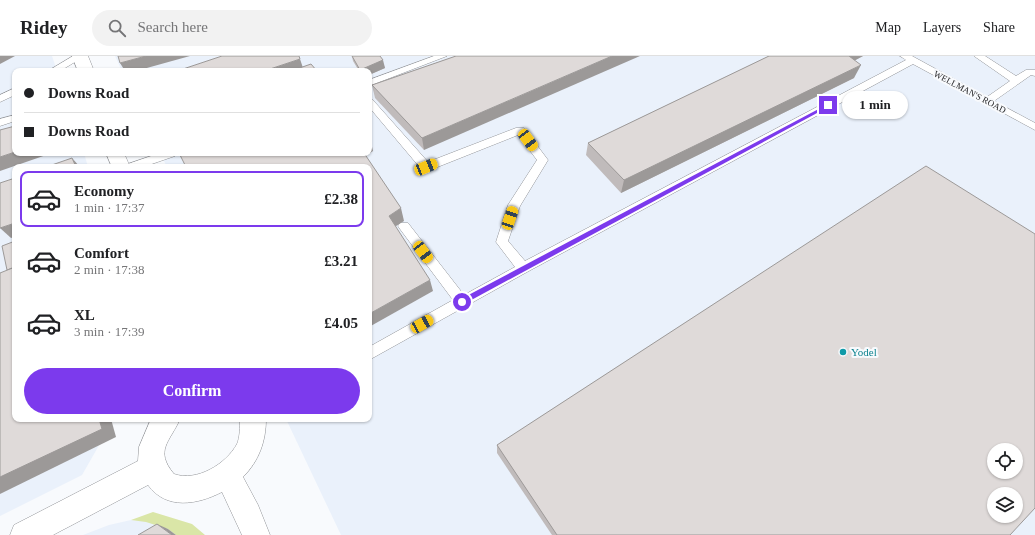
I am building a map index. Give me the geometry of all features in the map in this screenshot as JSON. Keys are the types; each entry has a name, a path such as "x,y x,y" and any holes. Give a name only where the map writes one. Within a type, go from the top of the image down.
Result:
{"main road":[{"path":"80,56 85,68"},
{"path":"164,422 160,427 152,443 150,458 152,468 164,484 179,489 198,488 217,481 227,474 246,453 253,436 253,422"},
{"path":"24,535 152,468"},
{"path":"227,474 248,515 256,535"}],"lane":[{"path":"58,68 80,56"},
{"path":"372,82 442,56"},
{"path":"979,56 1017,81"},
{"path":"372,352 522,268 908,58"},
{"name":"WELLMAN'S ROAD","path":"908,58 1035,127"},
{"path":"987,101 1029,72 1035,73"},
{"path":"0,99 12,93"},
{"path":"372,105 426,167 520,130 543,160 514,205 502,242 522,268"},
{"path":"0,123 12,119"},
{"path":"140,164 163,156"},
{"path":"404,226 462,302"}],"shaded area":[{"path":"0,56 52,56 56,68 12,68 12,156 85,156 87,164 12,164 12,422 112,422 82,475 0,516"},
{"path":"115,56 1035,56 1035,535 341,535 287,422 372,422 372,164 166,164 162,156 372,156 372,68 121,68"},
{"path":"131,520 146,521 168,529 176,535 83,535 109,525"}],"green space":[{"path":"153,512 192,524 205,535 176,535 168,529 146,522 131,520"}],"building":[{"path":"118,56 146,56 120,63"},
{"path":"222,56 299,56 300,59 273,68 186,68"},
{"path":"352,56 380,56 383,60 365,68 359,68"},
{"path":"456,56 612,56 422,138 372,85"},
{"path":"769,56 849,56 861,65 624,180 588,143"},
{"path":"311,64 314,68 300,68"},
{"path":"12,127 12,153 0,157 0,130"},
{"path":"180,156 366,156 371,164 184,164"},
{"path":"72,158 75,164 55,164"},
{"path":"372,165 401,208 389,216 430,280 372,312"},
{"name":"Yodel","path":"926,166 1035,234 1035,508 1023,521 1023,487 987,487 987,523 1021,523 1010,535 557,535 497,445"},
{"path":"12,179 12,224 0,228 0,183"},
{"path":"12,242 12,268 7,270 2,246"},
{"path":"12,268 12,422 100,422 102,429 0,477 0,273"},
{"path":"157,524 172,535 138,535"}],"place":[{"name":"Yodel","path":"843,352"}],"route":[{"path":"462,302 522,268 828,105"}]}
